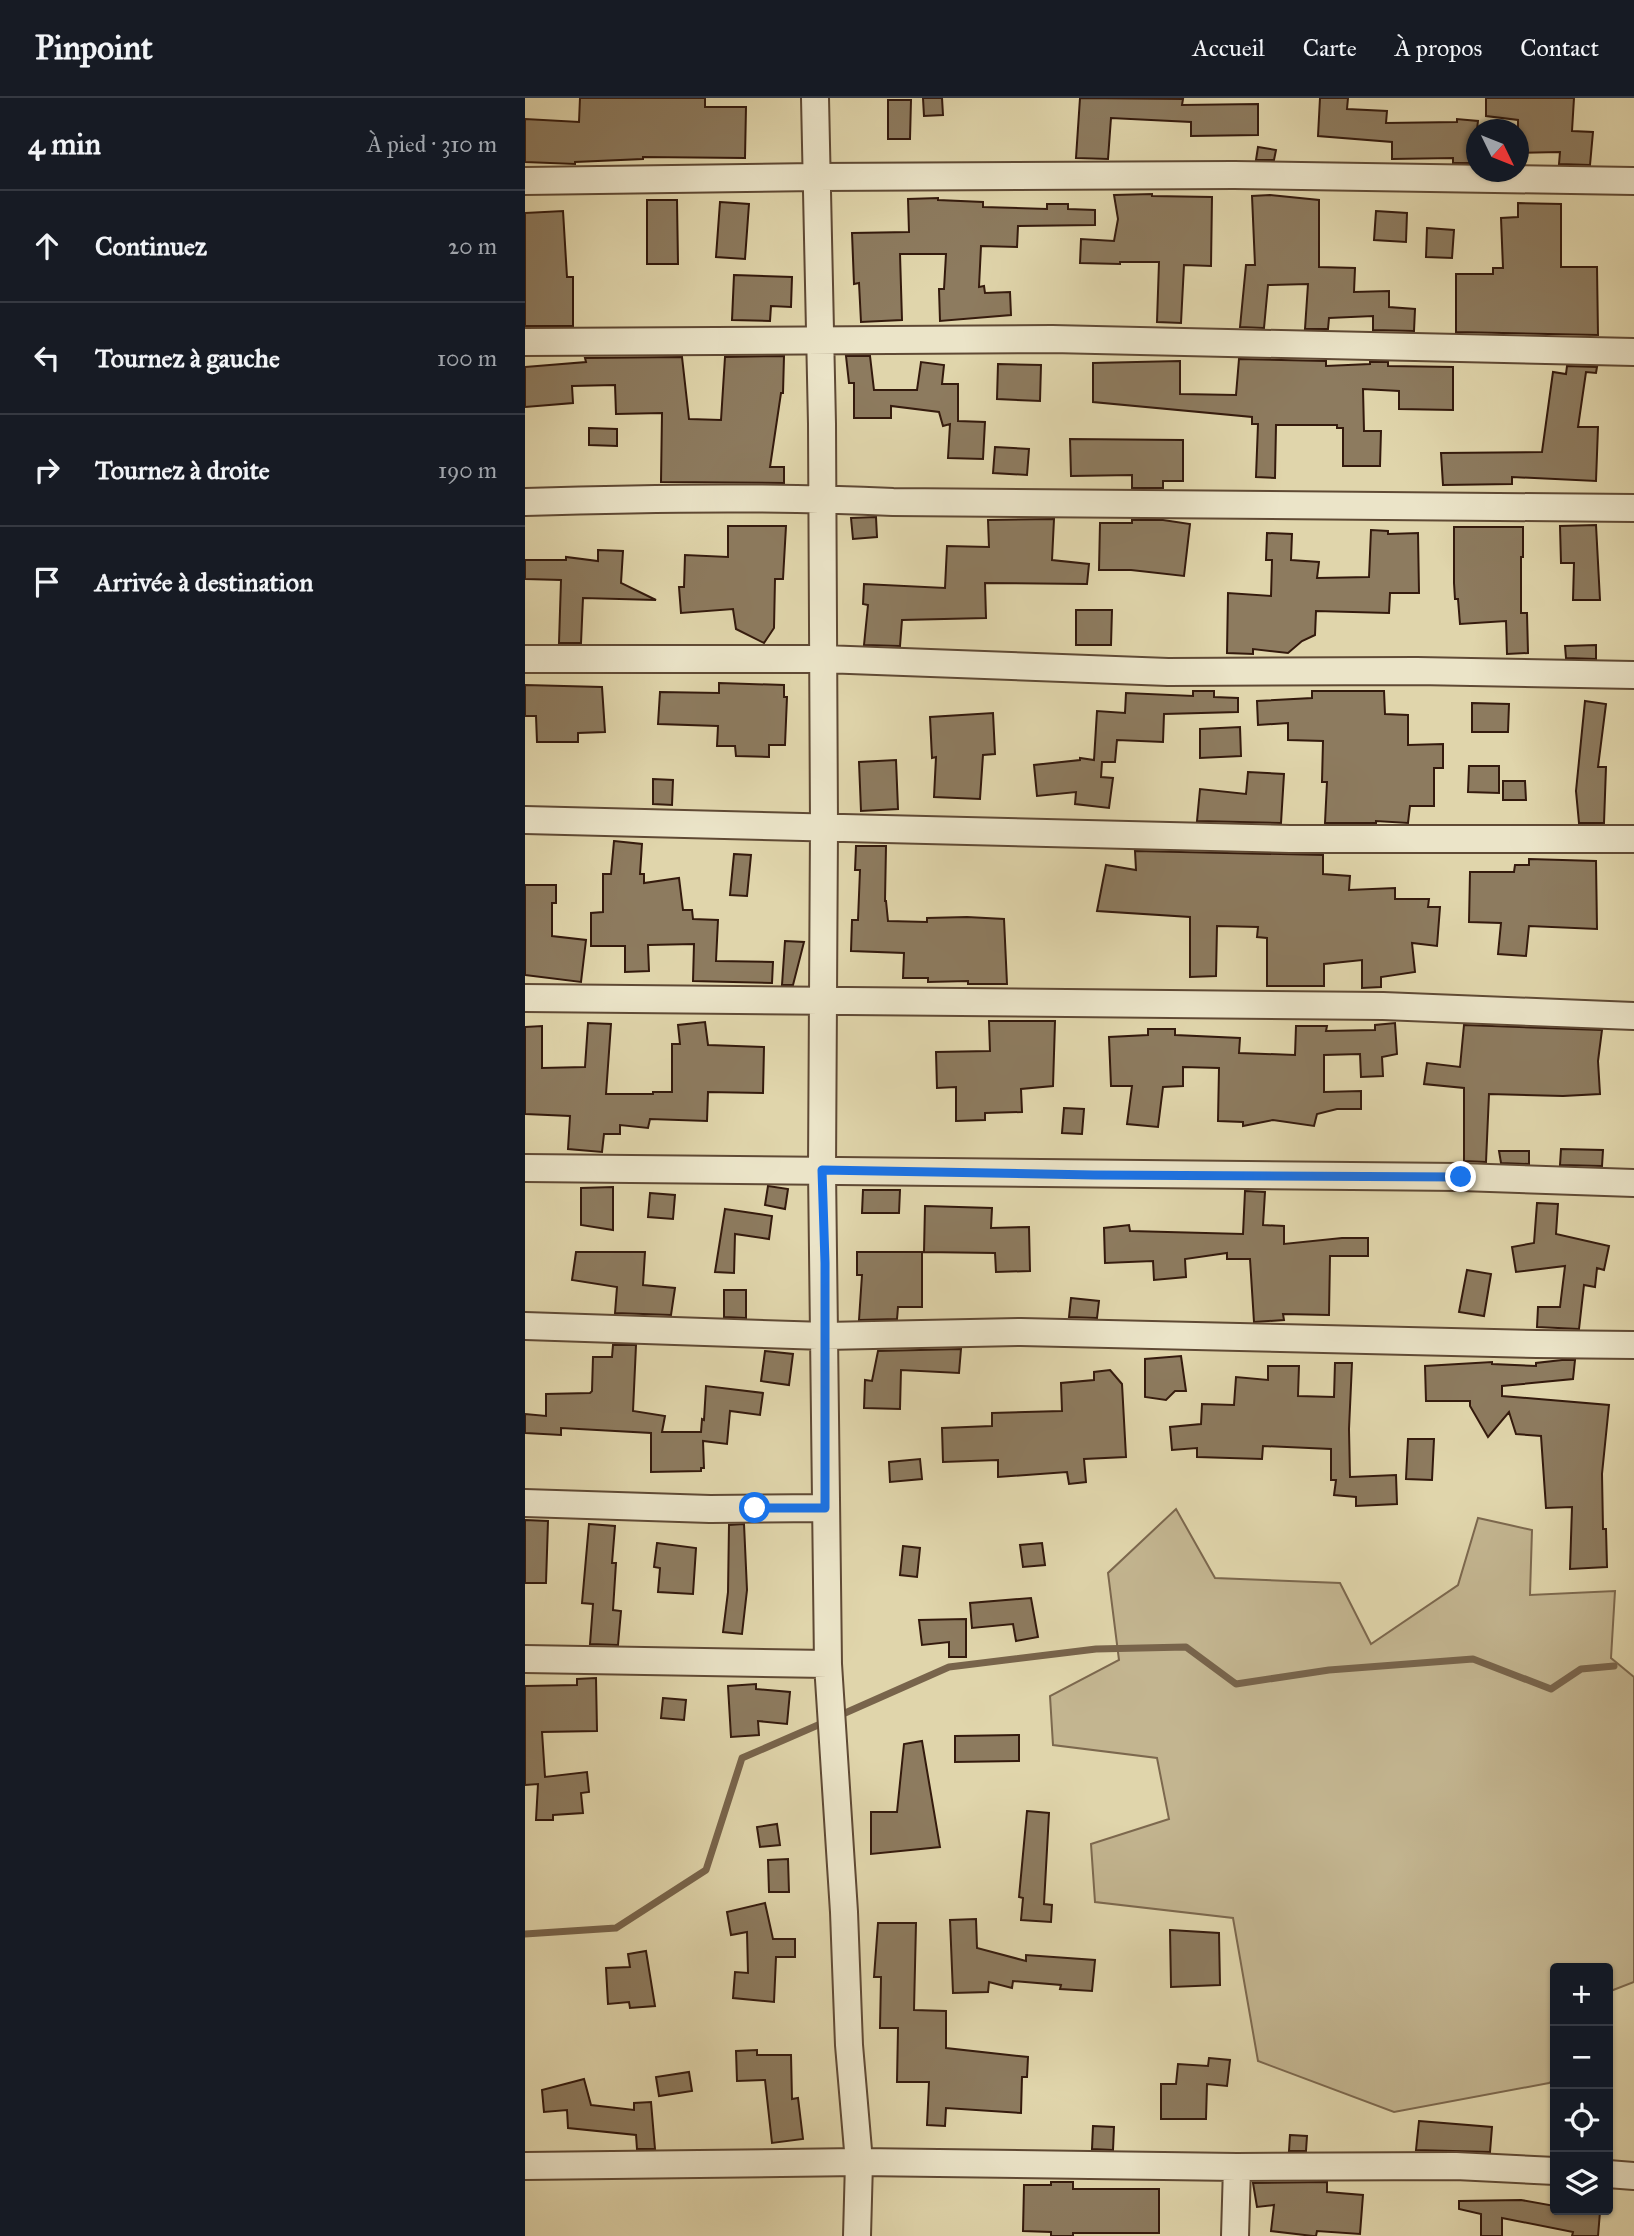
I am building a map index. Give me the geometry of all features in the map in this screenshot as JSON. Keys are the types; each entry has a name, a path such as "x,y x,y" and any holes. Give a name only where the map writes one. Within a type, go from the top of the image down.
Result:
{"street":[{"path":"815,98 823,498 822,1170 828,1664 844,1912 849,2045 859,2162 857,2236"},
{"path":"525,181 1234,176 1634,181"},
{"path":"525,342 1052,339 1634,352"},
{"path":"525,502 823,498 934,502 1634,508"},
{"path":"525,659 823,659 1168,672 1417,671 1634,675"},
{"path":"525,820 1290,839 1634,839"},
{"path":"525,998 1383,1006 1634,1016"},
{"path":"525,1168 1461,1177 1634,1184"},
{"path":"525,1326 825,1336 1021,1332 1634,1345"},
{"path":"525,1503 710,1509 825,1508"},
{"path":"525,1659 828,1664"},
{"path":"525,2166 859,2162 1237,2167 1456,2166 1550,2171"},
{"path":"1235,2236 1237,2167"},
{"path":"1613,2174 1634,2176"}],"shaded area":[{"path":"1176,1509 1215,1578 1340,1583 1371,1644 1458,1585 1478,1518 1532,1530 1530,1595 1615,1591 1611,1658 1634,1677 1634,1982 1613,1990 1613,1963 1550,1963 1550,2082 1394,2112 1258,2061 1233,1918 1095,1902 1091,1844 1169,1819 1157,1758 1053,1745 1050,1696 1119,1660 1108,1573"}],"building":[{"path":"580,98 705,98 705,107 746,107 745,158 643,157 575,164 525,162 525,119 579,122"},
{"path":"923,98 942,98 943,115 924,116"},
{"path":"1080,98 1183,99 1182,105 1258,104 1258,135 1191,136 1191,122 1111,118 1108,159 1076,158"},
{"path":"1320,98 1348,98 1347,109 1387,111 1386,123 1466,120 1466,163 1453,163 1453,158 1392,159 1392,142 1318,136"},
{"path":"1486,98 1574,98 1572,131 1593,132 1590,165 1559,164 1560,152 1529,153 1529,119 1486,116"},
{"path":"888,100 911,100 910,139 888,139"},
{"path":"1258,147 1276,150 1274,160 1256,160"},
{"path":"1114,195 1212,197 1211,266 1184,265 1181,323 1157,322 1159,262 1080,263 1081,239 1114,241 1118,219"},
{"path":"1252,196 1319,200 1319,267 1355,268 1354,292 1389,291 1389,307 1415,309 1414,331 1373,330 1373,316 1329,318 1328,329 1305,329 1308,284 1268,285 1264,328 1240,327 1246,265 1255,265"},
{"path":"938,198 983,202 983,207 1047,209 1047,204 1068,204 1068,209 1095,210 1095,225 1018,226 1017,247 981,246 979,287 984,286 985,293 1010,292 1011,315 940,321 939,289 944,289 946,254 900,254 902,320 861,322 859,283 854,284 852,233 909,232 908,199"},
{"path":"647,200 677,200 678,264 647,264"},
{"path":"720,202 749,204 745,259 716,257"},
{"path":"1518,203 1561,204 1561,267 1597,267 1598,335 1456,332 1456,274 1493,274 1493,268 1503,268 1501,218 1518,217"},
{"path":"563,211 567,277 573,277 573,326 525,326 525,213"},
{"path":"1376,211 1407,213 1406,242 1374,240"},
{"path":"1427,228 1454,230 1452,258 1426,257"},
{"path":"734,275 792,277 791,307 771,306 770,321 732,320"},
{"path":"784,356 783,393 770,467 784,467 784,483 661,482 662,413 616,414 615,385 572,386 573,403 525,407 525,367 586,362 585,358 682,357 689,419 721,420 725,357"},
{"path":"846,356 870,356 874,390 917,390 921,362 944,365 942,384 958,384 958,421 985,422 983,459 948,458 950,424 943,426 939,412 891,406 891,418 854,418 854,383 849,383"},
{"path":"1239,359 1326,361 1326,366 1388,362 1388,366 1453,367 1453,410 1399,409 1399,391 1363,389 1364,431 1381,431 1380,466 1343,466 1343,428 1337,428 1337,425 1276,425 1275,478 1256,477 1258,424 1252,424 1252,417 1093,402 1093,363 1180,361 1180,394 1236,395"},
{"path":"998,364 1041,365 1040,401 997,399"},
{"path":"1567,366 1597,367 1596,373 1586,372 1578,427 1598,427 1596,481 1512,477 1512,484 1443,485 1441,453 1542,452 1553,372 1566,374"},
{"path":"589,428 617,429 617,446 589,445"},
{"path":"1070,439 1183,440 1183,481 1163,481 1163,488 1132,488 1132,475 1071,476"},
{"path":"995,447 1029,449 1027,475 993,473"},
{"path":"876,517 877,537 853,539 851,518"},
{"path":"1054,519 1052,560 1089,564 1087,584 985,583 986,618 902,620 900,646 864,645 868,605 863,604 864,584 945,588 947,546 989,547 988,520"},
{"path":"1132,520 1163,520 1190,524 1184,576 1131,570 1099,570 1100,523 1132,523"},
{"path":"1596,525 1600,600 1573,600 1574,563 1561,563 1560,526"},
{"path":"728,526 786,526 783,579 775,579 774,628 764,643 736,629 733,609 681,613 679,587 684,587 685,555 728,557"},
{"path":"1454,527 1523,527 1521,613 1527,613 1528,653 1507,654 1506,621 1460,624 1454,583"},
{"path":"1371,530 1388,531 1388,534 1418,533 1419,593 1390,593 1389,613 1316,611 1315,635 1302,641 1288,653 1253,649 1253,654 1227,653 1228,593 1271,596 1272,560 1266,560 1267,533 1292,534 1291,560 1319,562 1317,578 1369,577"},
{"path":"598,550 623,551 621,583 656,600 583,598 581,643 559,643 561,580 525,579 525,560 566,560 566,557 598,561"},
{"path":"1076,610 1112,610 1111,645 1076,645"},
{"path":"1596,645 1596,659 1566,658 1565,646"},
{"path":"719,683 784,685 784,697 787,697 785,745 769,745 769,757 736,756 735,746 717,746 718,726 658,724 660,692 719,693"},
{"path":"525,685 602,687 605,732 578,733 578,742 537,742 536,716 525,716"},
{"path":"1193,691 1214,691 1214,697 1238,698 1238,712 1164,714 1163,742 1117,740 1115,762 1102,762 1101,777 1113,778 1109,808 1075,804 1076,792 1037,796 1034,765 1080,758 1094,760 1097,711 1125,713 1126,693 1193,696"},
{"path":"1312,691 1384,691 1385,714 1408,715 1408,745 1443,744 1443,768 1434,768 1434,806 1410,806 1408,823 1325,823 1327,782 1322,782 1323,741 1288,740 1288,723 1258,725 1257,701 1312,698"},
{"path":"1585,701 1606,704 1598,767 1606,767 1604,823 1579,823 1576,791"},
{"path":"1472,703 1509,704 1508,732 1472,732"},
{"path":"993,713 995,754 983,755 980,799 934,797 936,757 932,758 930,717"},
{"path":"1240,727 1241,756 1200,758 1200,729"},
{"path":"896,760 898,809 861,811 859,762"},
{"path":"1469,766 1499,766 1499,793 1468,792"},
{"path":"1248,772 1284,774 1281,823 1197,821 1200,789 1246,794"},
{"path":"653,779 673,780 672,805 653,804"},
{"path":"1503,781 1525,781 1526,800 1503,800"},
{"path":"614,841 642,844 640,874 644,874 644,883 679,878 683,910 692,910 693,919 718,920 716,961 773,962 772,983 693,981 694,944 648,945 649,971 625,972 625,946 591,946 591,913 603,912 603,874 611,874"},
{"path":"856,846 886,846 885,901 888,921 927,922 927,918 967,917 1004,919 1007,984 928,982 928,978 903,978 904,953 851,951 852,920 858,920 860,870 855,870"},
{"path":"1135,851 1323,855 1323,874 1350,876 1349,890 1395,888 1395,899 1429,899 1428,907 1440,907 1437,946 1412,943 1415,972 1381,977 1381,987 1362,988 1362,960 1324,964 1324,986 1267,986 1267,938 1257,937 1258,927 1217,926 1216,976 1190,977 1190,917 1097,911 1106,865 1136,870"},
{"path":"734,854 751,855 747,896 730,895"},
{"path":"1529,859 1596,861 1597,929 1529,926 1526,956 1498,954 1501,923 1469,922 1470,872 1514,872 1515,865 1529,865"},
{"path":"525,885 556,885 556,903 552,903 552,936 586,940 581,982 525,975"},
{"path":"785,941 804,942 793,985 782,985"},
{"path":"989,1021 1055,1021 1053,1086 1021,1089 1022,1112 985,1113 985,1120 956,1121 956,1087 937,1088 936,1052 990,1051"},
{"path":"705,1022 708,1045 764,1047 763,1093 708,1092 707,1121 650,1119 648,1128 620,1125 620,1134 604,1134 602,1152 568,1149 570,1116 525,1114 525,1027 542,1026 542,1068 585,1067 588,1023 611,1024 606,1094 653,1094 672,1092 672,1044 680,1044 678,1025"},
{"path":"1395,1023 1397,1054 1382,1057 1383,1076 1361,1077 1360,1054 1324,1055 1324,1092 1361,1091 1361,1109 1337,1109 1317,1114 1314,1126 1273,1120 1243,1126 1243,1122 1218,1121 1219,1068 1183,1067 1183,1086 1163,1087 1158,1127 1127,1124 1132,1086 1111,1086 1109,1037 1148,1035 1148,1029 1175,1029 1175,1035 1240,1038 1239,1053 1295,1055 1296,1026 1327,1026 1326,1031 1375,1030 1375,1025"},
{"path":"1464,1025 1602,1030 1598,1061 1600,1094 1489,1094 1486,1162 1464,1161 1464,1088 1424,1084 1427,1063 1460,1067"},
{"path":"1064,1108 1084,1109 1082,1134 1062,1133"},
{"path":"1561,1149 1603,1150 1602,1166 1560,1165"},
{"path":"1499,1151 1529,1151 1529,1164 1501,1163"},
{"path":"768,1186 788,1189 785,1209 765,1205"},
{"path":"613,1187 613,1230 581,1225 581,1188"},
{"path":"863,1190 900,1190 899,1213 862,1213"},
{"path":"1245,1191 1265,1192 1263,1225 1284,1226 1284,1244 1368,1238 1368,1256 1330,1256 1329,1315 1283,1314 1284,1320 1254,1322 1250,1259 1227,1259 1227,1253 1185,1259 1186,1277 1154,1280 1153,1261 1105,1263 1104,1228 1129,1225 1130,1231 1243,1234"},
{"path":"650,1193 675,1195 673,1219 648,1217"},
{"path":"1537,1203 1558,1204 1556,1234 1609,1246 1604,1270 1597,1268 1595,1287 1584,1285 1579,1329 1537,1327 1538,1307 1560,1307 1565,1266 1516,1272 1512,1247 1534,1243"},
{"path":"925,1206 992,1208 991,1228 1029,1227 1030,1271 996,1272 995,1253 924,1252"},
{"path":"725,1209 772,1216 769,1239 735,1234 734,1273 715,1272"},
{"path":"576,1252 645,1252 643,1285 675,1288 671,1315 615,1313 617,1287 572,1280"},
{"path":"857,1252 922,1252 922,1307 898,1307 897,1319 859,1320 862,1275 857,1275"},
{"path":"1467,1270 1491,1274 1484,1316 1459,1312"},
{"path":"724,1290 746,1290 746,1318 724,1317"},
{"path":"1071,1298 1099,1301 1097,1318 1069,1317"},
{"path":"613,1345 636,1345 633,1411 665,1416 662,1432 701,1432 706,1386 763,1393 760,1415 730,1411 727,1444 703,1441 704,1468 701,1468 701,1471 651,1472 651,1433 561,1428 561,1435 525,1433 525,1414 546,1416 546,1394 592,1391 593,1357 612,1357"},
{"path":"961,1349 959,1373 901,1370 900,1409 864,1408 865,1380 872,1381 878,1351"},
{"path":"765,1351 793,1354 789,1385 761,1381"},
{"path":"1181,1356 1186,1391 1175,1391 1166,1400 1145,1397 1145,1359"},
{"path":"1575,1360 1573,1379 1502,1386 1502,1396 1609,1405 1602,1474 1607,1567 1570,1569 1572,1507 1546,1508 1541,1436 1516,1434 1509,1412 1488,1437 1470,1406 1470,1401 1426,1401 1425,1366 1492,1362 1536,1366 1536,1363"},
{"path":"1335,1363 1352,1363 1350,1477 1396,1475 1397,1504 1356,1506 1356,1497 1334,1495 1336,1480 1331,1480 1331,1449 1263,1446 1262,1459 1197,1457 1197,1448 1172,1450 1170,1427 1201,1424 1202,1404 1234,1405 1236,1377 1268,1380 1268,1366 1299,1366 1298,1396 1334,1397"},
{"path":"1110,1370 1122,1384 1126,1457 1084,1459 1086,1482 1069,1484 1067,1472 998,1477 998,1460 943,1462 942,1428 992,1426 992,1413 1062,1411 1061,1383 1094,1380 1094,1372"},
{"path":"1408,1439 1434,1439 1432,1480 1406,1479"},
{"path":"920,1459 922,1479 890,1482 889,1462"},
{"path":"525,1520 548,1521 546,1583 525,1583"},
{"path":"589,1524 615,1526 612,1563 616,1563 613,1610 621,1611 618,1645 590,1644 593,1604 582,1603"},
{"path":"744,1524 747,1590 742,1634 723,1632 728,1592 729,1525"},
{"path":"657,1543 696,1548 693,1594 658,1592 660,1568 654,1567"},
{"path":"1042,1543 1045,1565 1023,1567 1020,1545"},
{"path":"903,1546 920,1548 917,1577 900,1575"},
{"path":"1031,1598 1038,1637 1016,1641 1013,1624 972,1628 970,1603"},
{"path":"966,1619 966,1657 949,1657 949,1642 922,1645 919,1620"},
{"path":"596,1678 597,1731 542,1732 545,1777 587,1772 589,1792 581,1793 583,1813 553,1815 553,1820 536,1820 538,1784 525,1785 525,1686 577,1685 577,1679"},
{"path":"756,1684 756,1689 790,1692 787,1724 758,1721 759,1735 731,1737 728,1686"},
{"path":"663,1698 686,1700 684,1720 661,1718"},
{"path":"1019,1735 1019,1761 955,1762 955,1736"},
{"path":"922,1741 940,1847 871,1854 871,1812 897,1812 904,1744"},
{"path":"1027,1811 1049,1813 1044,1904 1052,1905 1051,1922 1021,1920 1023,1898 1019,1897"},
{"path":"777,1824 780,1845 760,1847 757,1827"},
{"path":"788,1859 789,1892 769,1892 768,1860"},
{"path":"765,1903 773,1939 795,1939 795,1957 776,1957 774,2002 733,1998 735,1972 748,1973 747,1932 731,1935 727,1912"},
{"path":"976,1919 977,1948 1026,1961 1026,1955 1095,1960 1092,1991 1013,1981 1012,1988 989,1982 988,1992 953,1993 950,1920"},
{"path":"878,1923 916,1923 914,2010 946,2011 946,2048 1028,2057 1027,2077 1022,2077 1021,2113 946,2108 945,2126 927,2125 929,2082 897,2082 898,2028 880,2028 881,1977 874,1977"},
{"path":"1170,1930 1219,1933 1220,1985 1171,1987"},
{"path":"646,1951 655,2006 630,2008 629,2002 608,2004 606,1968 630,1967 628,1954"},
{"path":"757,2050 757,2055 791,2055 792,2099 798,2098 803,2139 772,2143 765,2080 737,2081 736,2051"},
{"path":"1209,2058 1230,2060 1227,2086 1207,2084 1206,2119 1161,2119 1161,2084 1176,2084 1178,2064 1208,2066"},
{"path":"689,2072 692,2091 659,2096 656,2077"},
{"path":"584,2079 591,2105 634,2110 634,2103 651,2102 655,2149 637,2149 636,2135 568,2128 567,2110 544,2112 542,2090"},
{"path":"1419,2121 1492,2127 1490,2152 1416,2150"},
{"path":"1093,2126 1114,2127 1113,2150 1092,2149"},
{"path":"1290,2135 1307,2136 1306,2151 1289,2151"},
{"path":"1051,2182 1073,2182 1073,2189 1159,2189 1159,2233 1073,2233 1073,2236 1051,2236 1051,2232 1023,2231 1024,2185 1051,2185"},
{"path":"1327,2182 1327,2192 1363,2195 1360,2234 1317,2231 1316,2236 1313,2236 1271,2231 1274,2205 1257,2207 1253,2183"},
{"path":"1521,2200 1550,2205 1550,2215 1600,2215 1598,2236 1572,2236 1573,2232 1502,2218 1502,2236 1481,2236 1481,2214 1459,2209 1459,2201"}],"waterway":[{"path":"836,1717 949,1667 1096,1649 1186,1647 1236,1684 1329,1670 1473,1659 1551,1689 1581,1669 1614,1666"},
{"path":"525,1934 616,1928 706,1870 742,1758 825,1722"}],"route":[{"path":"755,1508 825,1508 825,1263 822,1170 1461,1177"}]}
